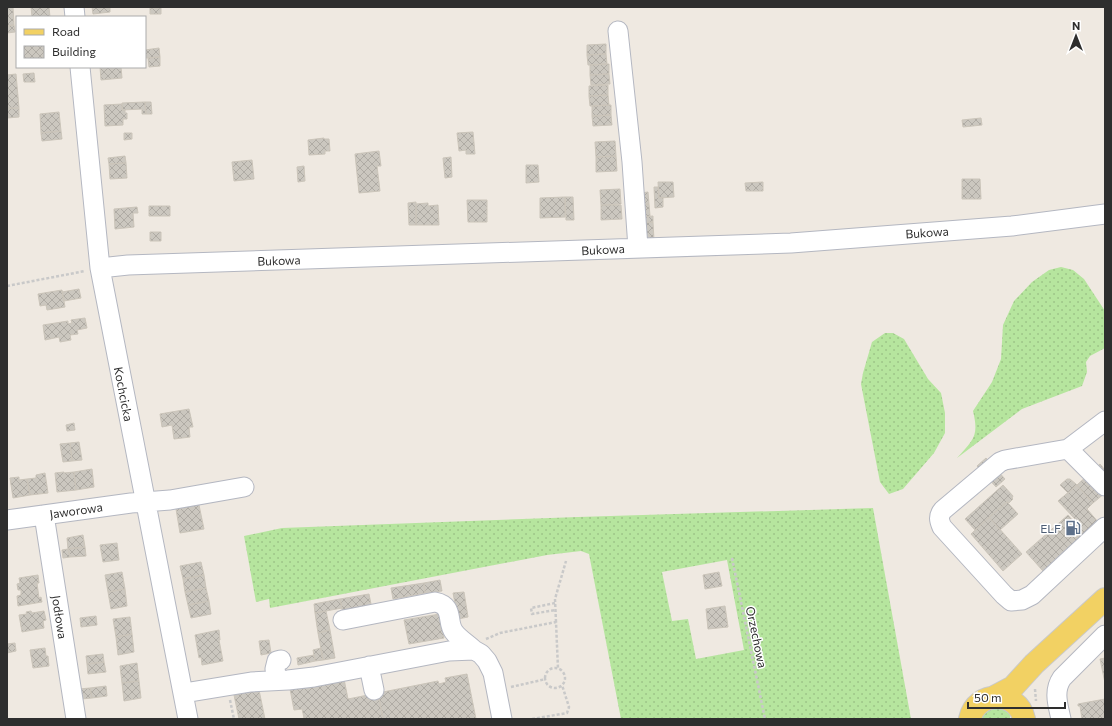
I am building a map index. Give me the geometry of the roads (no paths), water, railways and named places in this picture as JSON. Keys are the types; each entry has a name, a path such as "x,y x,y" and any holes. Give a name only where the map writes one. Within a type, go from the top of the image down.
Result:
{"main road":[{"path":"970,719 973,709 979,703 1013,687 1034,664 1105,599"},
{"path":"1024,717 1031,685 1051,648"},
{"path":"994,697 1003,697 1012,701 1024,717"}],"street":[{"path":"618,30 635,200 638,248"},
{"name":"Kochcicka","path":"80,68 100,268 188,719"},
{"name":"Bukowa","path":"100,268 128,265 791,243 1012,226 1105,214"},
{"path":"1105,421 1068,449 1005,460 943,510 939,515 939,521 942,527 1011,601 1022,600 1032,594 1105,527"},
{"path":"1068,449 1105,486"},
{"name":"Jaworowa","path":"7,520 170,500 244,487"},
{"name":"Jodłowa","path":"44,515 76,719"},
{"path":"343,620 439,602 449,614 453,632 449,651"},
{"path":"453,632 481,654 490,667 497,691 502,719"},
{"path":"1061,719 1056,692 1058,684 1062,678 1105,635"},
{"path":"184,694 251,682 314,677 449,651 474,650"},
{"path":"277,680 275,666 277,661 281,660"},
{"path":"369,666 374,690"}],"place":[{"name":"ELF","path":"1073,528"}]}
